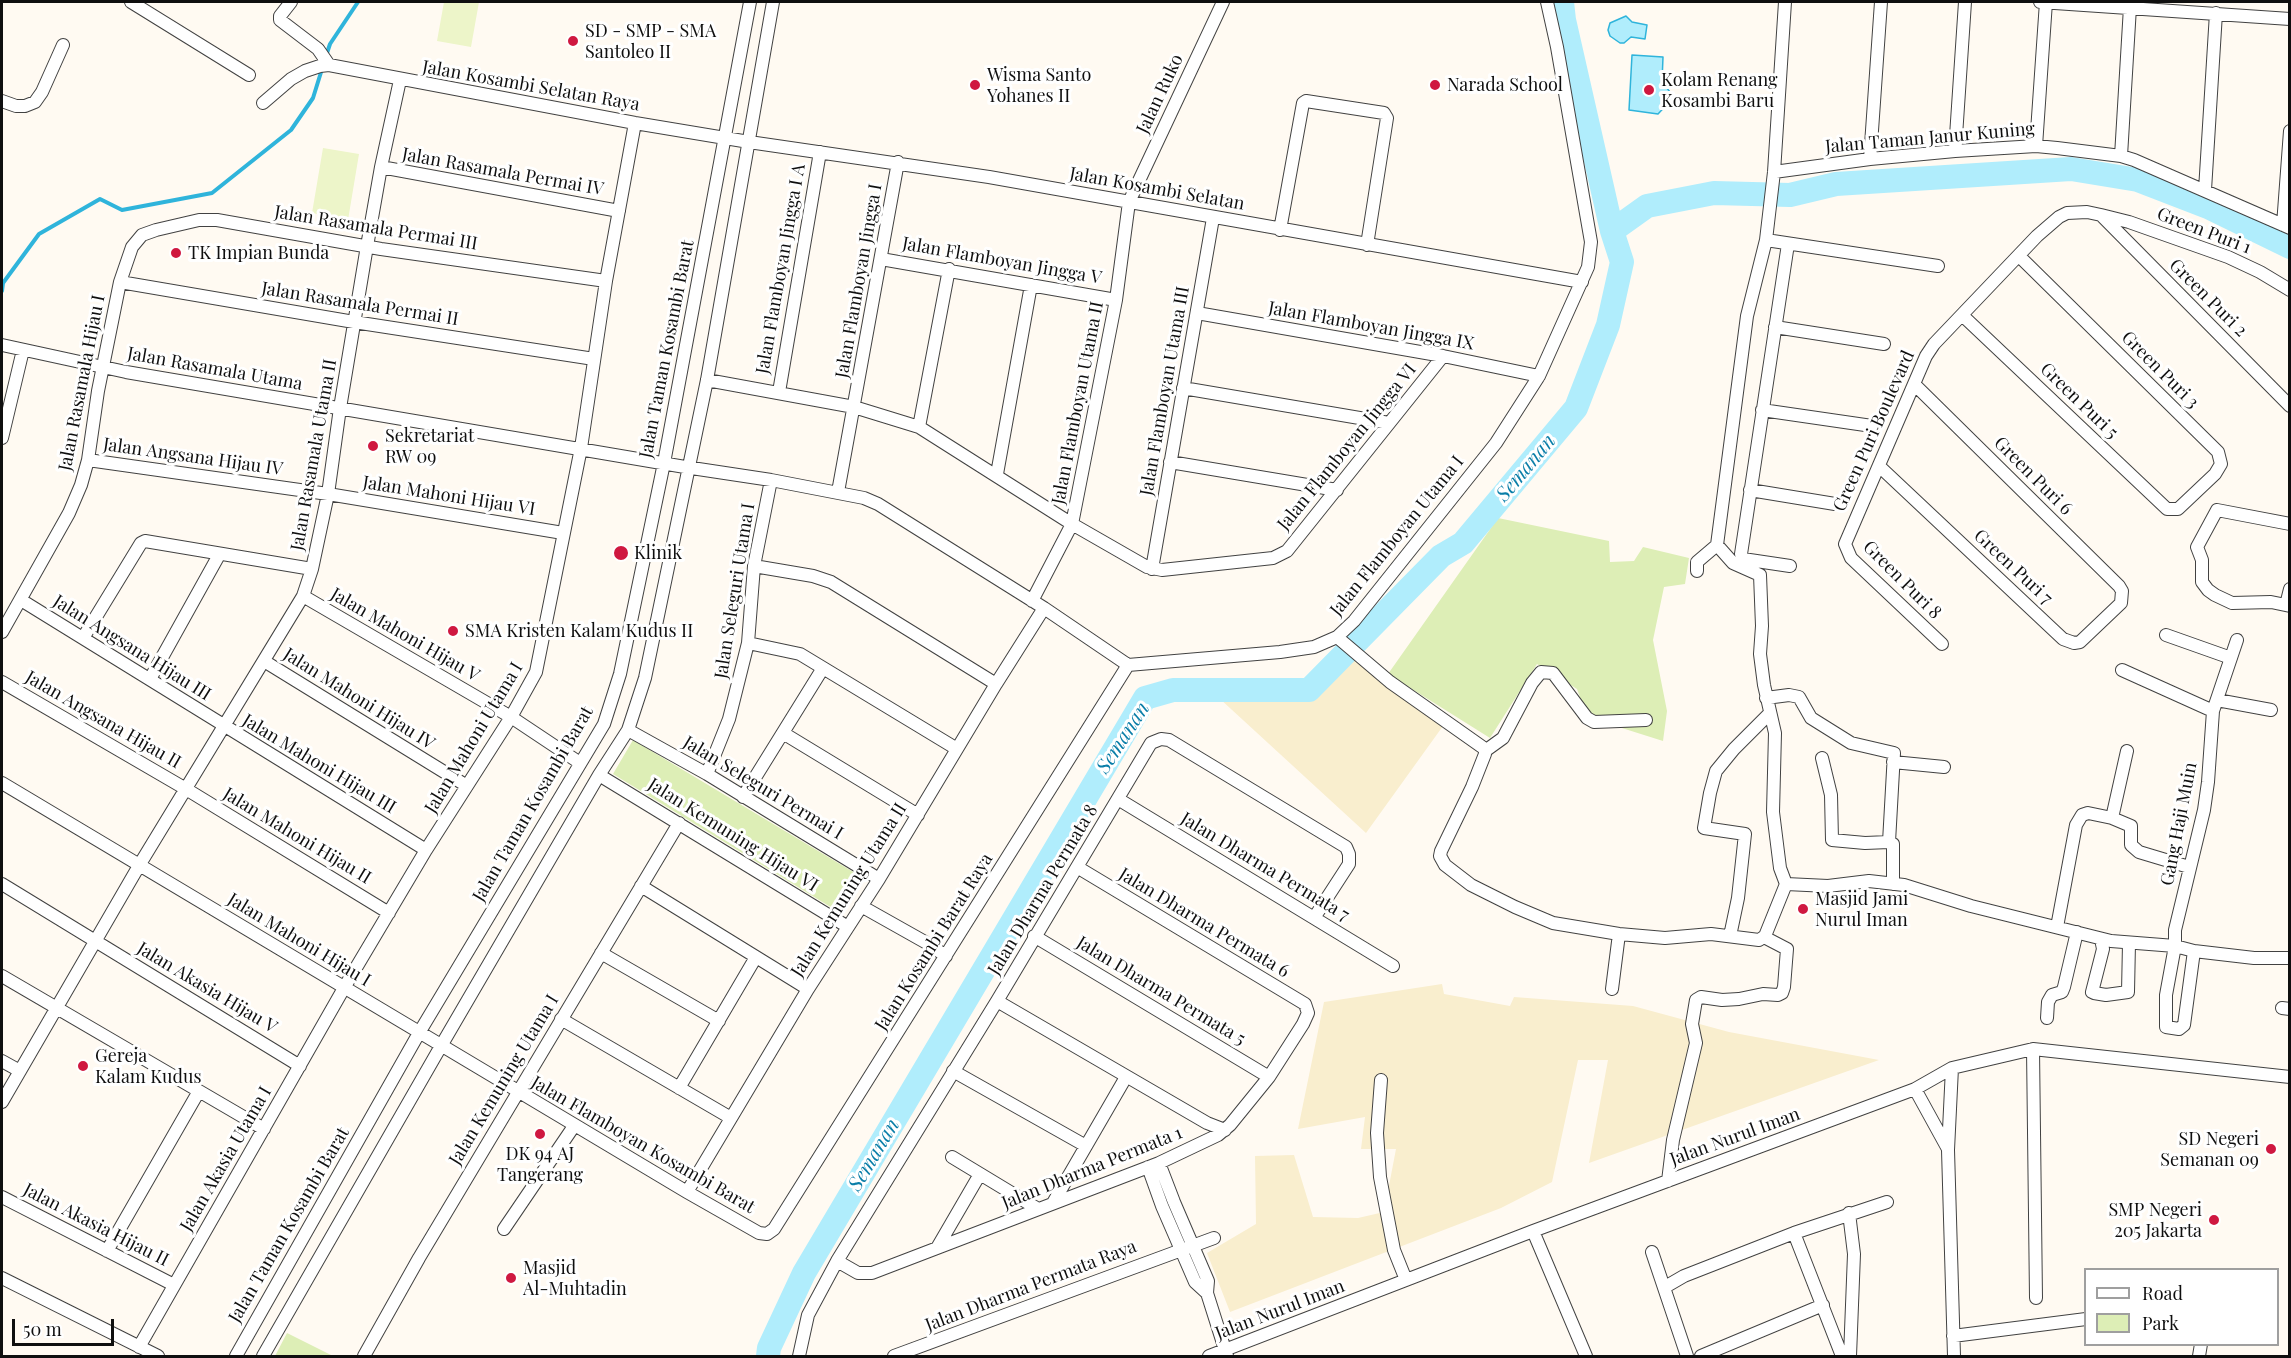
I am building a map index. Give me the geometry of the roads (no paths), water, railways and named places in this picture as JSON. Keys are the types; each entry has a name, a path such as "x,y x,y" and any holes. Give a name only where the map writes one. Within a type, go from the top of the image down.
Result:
{"street":[{"path":"131,2 249,75"},
{"path":"291,2 280,16 280,21 318,49 330,65"},
{"name":"Jalan Taman Kosambi Barat","path":"236,1356 420,1034 604,724 620,674 666,464 750,2"},
{"path":"263,1356 440,1046 599,775 628,730 645,678 707,380 773,2"},
{"name":"Jalan Ruko","path":"1129,202 1223,2"},
{"name":"Jalan Flamboyan Utama I","path":"1128,665 1280,652 1314,647 1339,639 1496,443 1539,376 1582,282 1591,242 1547,2"},
{"path":"1697,571 1697,562 1717,546 1747,316 1766,240 1773,176 1785,2"},
{"path":"1870,159 1881,2"},
{"path":"1955,152 1965,2"},
{"path":"2040,2 2289,19"},
{"path":"2037,146 2046,2"},
{"path":"2121,156 2130,7"},
{"path":"2205,190 2216,13"},
{"path":"2,101 16,106 25,106 35,102 42,92 63,45"},
{"path":"263,103 291,79 305,71 330,65"},
{"name":"Jalan Kosambi Selatan Raya","path":"330,65 400,80 727,138"},
{"name":"Jalan Rasamala Utama II","path":"2,1102 140,864 303,596 312,569 328,494 367,246 400,80"},
{"path":"1280,230 1303,103 1306,101 1384,113 1388,118 1367,245"},
{"path":"580,448 606,282 635,123"},
{"path":"2286,226 2289,131"},
{"name":"Jalan Kosambi Selatan","path":"727,138 748,145 898,162 1582,282"},
{"name":"Jalan Taman Janur Kuning","path":"1773,176 1870,159 2037,146 2121,156 2286,226"},
{"name":"Jalan Flamboyan Jingga I A","path":"779,392 820,152"},
{"name":"Jalan Flamboyan Jingga I","path":"838,492 898,162"},
{"name":"Jalan Rasamala Permai IV","path":"381,167 619,211"},
{"name":"Jalan Flamboyan Utama II","path":"1032,601 1072,524 1116,300 1129,202"},
{"name":"Green Puri Boulevard","path":"1847,539 1926,356 1934,344 2037,236 2059,217 2076,212 2101,215"},
{"name":"Green Puri 1","path":"2101,215 2129,222 2228,257 2260,272 2289,290"},
{"name":"Green Puri 2","path":"2101,215 2289,406"},
{"name":"Jalan Flamboyan Utama III","path":"1152,569 1213,218"},
{"name":"Jalan Rasamala Permai III","path":"142,236 156,230 199,220 217,220 367,246 606,282"},
{"name":"Jalan Rasamala Hijau I","path":"2,632 69,513 81,485 88,460 120,282 132,247 142,236"},
{"path":"1766,240 1938,266"},
{"path":"1788,244 1750,490 1742,558 1790,566"},
{"name":"Green Puri 3","path":"2019,256 2218,452 2221,464 2216,474 2182,506 2173,510"},
{"name":"Jalan Flamboyan Jingga V","path":"880,259 949,269 1116,300"},
{"path":"919,427 949,269"},
{"name":"Jalan Rasamala Permai II","path":"120,282 354,322 594,359"},
{"path":"997,474 1031,285"},
{"name":"Jalan Flamboyan Jingga IX","path":"1197,314 1443,356 1539,376"},
{"name":"Green Puri 5","path":"1962,315 2162,506 2173,510"},
{"path":"1775,327 1884,344"},
{"name":"Jalan Rasamala Utama","path":"2,345 103,368 687,468"},
{"path":"2,438 22,350"},
{"name":"Jalan Flamboyan Jingga VI","path":"1152,569 1273,558 1287,551 1443,356"},
{"name":"Jalan Flamboyan Jingga I","path":"707,380 854,407"},
{"name":"Green Puri 6","path":"1914,384 2119,586 2122,597"},
{"path":"1183,388 1389,423"},
{"path":"854,407 919,427 997,474 1072,524 1152,569"},
{"path":"1762,410 1872,426"},
{"name":"Jalan Mahoni Utama I","path":"344,988 426,850 531,685 540,660 580,448"},
{"name":"Jalan Angsana Hijau IV","path":"88,460 328,494"},
{"path":"1170,462 1337,490"},
{"name":"Green Puri 7","path":"1879,466 2068,642 2080,642 2085,639 2121,603 2122,597"},
{"path":"687,468 838,492 878,504 1044,608 1128,665"},
{"name":"Jalan Seleguri Utama I","path":"707,774 729,719 748,643 754,566 771,480"},
{"path":"1750,490 1835,504"},
{"name":"Jalan Mahoni Hijau VI","path":"328,494 563,533"},
{"path":"2289,524 2251,518 2220,509 2214,513 2197,547 2202,560 2202,582 2208,590 2222,599 2238,604 2271,602 2288,606 2289,589"},
{"name":"Green Puri 8","path":"1847,539 1846,549 1851,558 1942,644"},
{"path":"83,638 141,543 150,542 312,569"},
{"path":"1717,546 1734,563 1760,575 1762,626 1760,654 1766,698 1775,734 1773,812 1780,868 1786,884 1764,938"},
{"path":"150,679 219,555"},
{"path":"754,566 813,576 831,582 996,684"},
{"name":"Jalan Mahoni Hijau V","path":"303,596 512,717 580,763"},
{"name":"Jalan Angsana Hijau III","path":"21,600 224,727"},
{"name":"Jalan Kemuning Utama II","path":"687,1192 808,989 879,879 1044,608"},
{"path":"2166,635 2231,658"},
{"path":"1339,639 1390,682 1432,713 1478,742 1485,751"},
{"name":"Gang Haji Muin","path":"2194,951 2184,1025 2179,1029 2171,1029 2166,1027 2165,1008 2175,946 2175,930 2205,801 2215,706 2237,640"},
{"path":"748,643 800,654 957,749"},
{"name":"Jalan Mahoni Hijau IV","path":"264,661 467,786"},
{"name":"Jalan Kosambi Barat Raya","path":"767,1234 774,1229 1128,665"},
{"path":"744,797 823,668"},
{"path":"2122,670 2215,706 2271,710"},
{"path":"1646,720 1594,722 1587,718 1553,673 1541,672 1532,683 1503,738 1485,751 1472,787 1440,856 1444,865 1471,885 1553,923 1619,934 1665,938 1696,934 1759,940 1764,938 1786,949 1782,993 1722,1000 1701,997 1696,1000 1692,1024 1696,1043 1672,1140 1668,1181"},
{"name":"Jalan Angsana Hijau II","path":"2,682 186,789"},
{"path":"1766,698 1789,695 1799,698 1811,718 1851,742 1894,752 1889,842"},
{"path":"1730,936 1738,898 1745,834 1704,828 1710,793 1716,771 1769,714"},
{"name":"Jalan Mahoni Hijau III","path":"224,727 426,850"},
{"name":"Jalan Seleguri Permai I","path":"628,730 707,774 879,879"},
{"path":"783,733 918,815"},
{"name":"Jalan Dharma Permata 8","path":"799,1356 808,1315 837,1261 997,1001 1151,743 1161,739 1169,740 1346,847 1349,864 1314,918"},
{"path":"2112,818 2127,751"},
{"path":"1822,758 1831,795 1832,840 1846,843 1889,842 1893,844 1893,884"},
{"path":"1893,762 1944,767"},
{"name":"Jalan Kemuning Hijau VI","path":"599,775 848,927"},
{"name":"Jalan Mahoni Hijau I","path":"2,783 440,1046"},
{"name":"Jalan Mahoni Hijau II","path":"186,789 389,913"},
{"name":"Jalan Dharma Permata 7","path":"1118,799 1393,966"},
{"path":"2057,927 2076,825 2082,815 2088,813 2112,818 2131,826 2131,844 2139,852 2189,867"},
{"name":"Jalan Kemuning Utama I","path":"364,1356 517,1092 679,823"},
{"name":"Jalan Dharma Permata 6","path":"1077,867 1305,1004 1308,1013"},
{"path":"1786,884 1828,885 1869,881 1904,885 1971,906 2101,939 2175,946 2194,951 2254,958 2289,958"},
{"name":"Jalan Akasia Hijau V","path":"2,884 300,1066"},
{"path":"641,886 808,989"},
{"path":"861,906 946,956"},
{"path":"2047,1018 2048,1002 2052,995 2062,992 2064,987 2077,932"},
{"path":"1612,989 1619,934"},
{"name":"Jalan Dharma Permata 5","path":"1034,936 1269,1077"},
{"path":"2101,939 2103,949 2094,993 2106,995 2128,992 2129,943"},
{"path":"601,953 719,1021"},
{"path":"680,1088 756,957"},
{"path":"2,976 264,1129"},
{"name":"Jalan Akasia Utama I","path":"139,1347 344,988"},
{"path":"997,1001 1207,1123 1226,1130"},
{"name":"Jalan Dharma Permata 1","path":"837,1261 858,1273 872,1273 1154,1165 1226,1130 1269,1077 1308,1013"},
{"path":"561,1019 731,1118"},
{"name":"Jalan Flamboyan Kosambi Barat","path":"440,1046 687,1192 759,1233 767,1234"},
{"path":"2033,1049 2036,1298"},
{"name":"Jalan Nurul Iman","path":"1209,1356 1227,1353 1533,1231 1915,1089 1952,1068 2033,1049 2289,1077"},
{"path":"2,1061 20,1071"},
{"path":"1952,1068 1948,1150 1954,1356"},
{"path":"952,1071 1086,1146"},
{"path":"1053,1203 1126,1077"},
{"path":"1381,1080 1377,1132 1380,1177 1394,1250 1406,1280"},
{"path":"1915,1089 1948,1150"},
{"path":"107,1251 199,1091"},
{"path":"504,1229 574,1125"},
{"path":"952,1157 1038,1209"},
{"path":"1154,1165 1173,1202 1187,1247 1208,1281 1207,1293 1227,1353"},
{"path":"937,1248 980,1174"},
{"name":"Jalan Akasia Hijau II","path":"2,1197 174,1285"},
{"path":"1665,1287 1684,1276 1794,1233 1887,1202"},
{"path":"1850,1213 1854,1254 1850,1356"},
{"path":"1533,1231 1586,1356"},
{"path":"1794,1233 1842,1356"},
{"name":"Jalan Dharma Permata Raya","path":"894,1356 1214,1238"},
{"path":"1652,1252 1686,1356"},
{"path":"2,1278 158,1356"},
{"path":"1701,1356 1823,1305"},
{"path":"1953,1336 2084,1319"}],"water":[{"path":"1626,16 1632,22 1647,25 1645,39 1631,37 1624,43 1620,43 1610,36 1608,30 1610,23"},
{"name":"Kolam Renang Kosambi Baru","path":"1632,55 1663,57 1662,82 1674,97 1658,114 1629,110"}],"waterway":[{"path":"326,56 330,44 358,2"},
{"path":"1562,2 1564,20 1612,231 1647,206 1714,193 1790,195 1836,184 2071,169 2138,180 2208,207 2290,247"},
{"path":"2,291 3,283 39,234 100,199 122,210 212,193 291,130 313,98 322,69"},
{"name":"Semanan","path":"768,1356 769,1348 804,1273 1145,698 1173,690 1309,690 1441,556 1463,543 1576,408 1608,325 1622,262 1612,231"}],"place":[{"name":"SD - SMP - SMA Santoleo II","path":"573,41"},
{"name":"Wisma Santo Yohanes II","path":"975,85"},
{"name":"Narada School","path":"1435,85"},
{"name":"Kolam Renang Kosambi Baru","path":"1649,90"},
{"name":"TK Impian Bunda","path":"176,253"},
{"name":"Sekretariat RW 09","path":"373,446"},
{"name":"Klinik","path":"621,553"},
{"name":"SMA Kristen Kalam Kudus II","path":"453,631"},
{"name":"Masjid Jami Nurul Iman","path":"1803,909"},
{"name":"Gereja Kalam Kudus","path":"83,1066"},
{"name":"DK 94 AJ Tangerang","path":"540,1134"},
{"name":"SD Negeri Semanan 09","path":"2271,1149"},
{"name":"SMP Negeri 205 Jakarta","path":"2214,1220"},
{"name":"Masjid Al-Muhtadin","path":"511,1278"}]}
